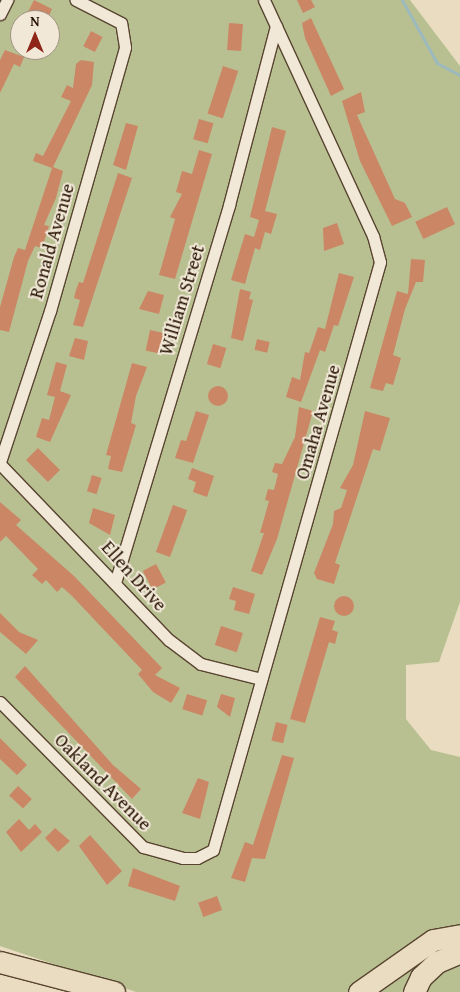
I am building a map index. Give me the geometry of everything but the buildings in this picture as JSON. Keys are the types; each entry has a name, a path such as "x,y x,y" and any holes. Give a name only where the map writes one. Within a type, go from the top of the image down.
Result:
{"highway":[{"path":"359,992 433,940 460,934"},
{"path":"414,992 420,977 437,962 460,952"},
{"path":"0,962 114,992"},
{"path":"0,970 71,992"}],"street":[{"path":"0,14 7,0"},
{"name":"Ronald Avenue","path":"0,463 50,311 125,47 123,28 108,15 76,0"},
{"name":"Omaha Avenue","path":"197,858 213,850 380,262 373,236 264,0"},
{"name":"William Street","path":"115,583 229,205 276,26"},
{"name":"Ellen Drive","path":"0,463 169,640 196,661 261,679"},
{"name":"Oakland Avenue","path":"0,702 143,846 165,855 197,858"}],"green space":[{"path":"0,0 410,0 460,66 460,602 439,662 406,665 406,719 431,750 460,757 460,992 136,992 0,946"}],"waterway":[{"path":"402,0 437,63 460,75"}]}
